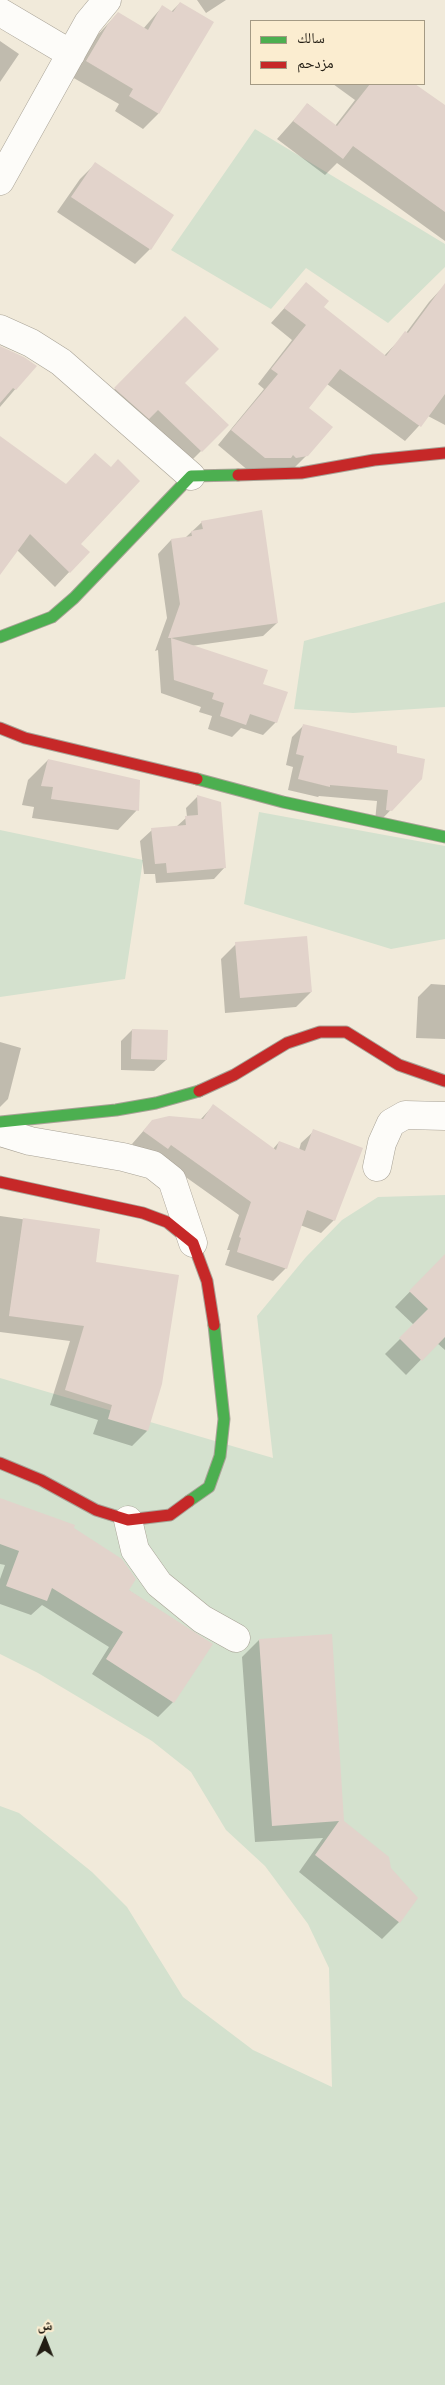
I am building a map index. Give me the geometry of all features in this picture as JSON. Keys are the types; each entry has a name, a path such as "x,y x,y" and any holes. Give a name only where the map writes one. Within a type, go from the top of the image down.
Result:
{"street":[{"path":"0,181 88,23 107,0"},
{"path":"0,12 71,54"},
{"path":"0,329 31,344 61,362 191,476 301,472 374,460 445,453"},
{"path":"0,638 52,617 74,598 191,476"},
{"path":"0,728 25,738 128,760 283,802 382,825 445,837"},
{"path":"0,1122 116,1110 165,1101 199,1091 234,1075 287,1043 320,1032 346,1032 367,1047 399,1065 445,1081"},
{"path":"377,1167 382,1143 391,1123 405,1115 445,1116"},
{"path":"0,1132 30,1141 124,1157 152,1165 172,1180 207,1281 215,1327 224,1419 220,1456 209,1487 170,1514 128,1520 96,1510 41,1480 0,1464"},
{"path":"0,1182 144,1213 167,1222 193,1243"},
{"path":"128,1520 135,1550 159,1584 202,1619 236,1638"}],"green space":[{"path":"255,129 445,244 445,267 388,323 306,268 271,309 171,250"},
{"path":"445,602 445,707 353,713 294,709 304,641"},
{"path":"259,812 445,846 445,939 391,949 244,904"},
{"path":"0,830 143,860 125,979 0,997"},
{"path":"445,1195 445,2385 0,2385 0,1806 19,1813 92,1872 127,1907 183,1997 253,2050 332,2087 329,1968 308,1924 265,1866 226,1830 191,1772 152,1741 38,1673 0,1654 0,1378 273,1458 257,1316 306,1257 342,1220 378,1197"}],"building":[{"path":"180,2 214,22 159,114 129,96 133,89 86,61 108,24 118,12 148,30 162,5 173,12"},
{"path":"369,85 416,85 445,105 445,212 353,146 343,159 293,121 307,103 337,126"},
{"path":"95,162 174,215 151,250 71,197"},
{"path":"306,282 329,301 324,307 386,356 405,331 408,333 445,283 445,394 421,427 340,369 309,408 333,427 308,456 296,458 293,455 291,458 265,458 231,430 278,374 271,369 306,325 284,308"},
{"path":"185,316 219,349 185,383 229,425 202,452 158,410 149,419 114,388"},
{"path":"0,346 24,357 37,366 16,390 13,388 0,403"},
{"path":"0,436 66,484 95,453 111,467 118,459 140,481 81,544 90,552 70,573 30,534 0,575"},
{"path":"262,510 278,623 168,638 180,604 171,539 192,536 191,531 203,529 201,521"},
{"path":"171,638 268,670 263,684 288,692 277,723 250,714 246,725 220,716 224,703 212,699 214,693 174,680"},
{"path":"303,724 397,746 397,753 425,759 422,779 392,811 386,810 388,790 330,785 330,787 298,779 304,756 296,754"},
{"path":"48,759 140,780 139,811 51,799 53,787 41,786"},
{"path":"197,795 221,802 226,868 167,873 166,863 155,864 151,828 186,825 185,816 198,815"},
{"path":"307,936 312,992 240,998 235,942"},
{"path":"132,1029 168,1030 167,1060 131,1059"},
{"path":"213,1104 276,1150 279,1141 305,1151 313,1129 363,1148 335,1221 307,1210 287,1269 237,1252 241,1238 239,1237 251,1202 171,1145 168,1149 143,1131 152,1120 169,1116 203,1119"},
{"path":"23,1218 100,1229 96,1262 179,1275 162,1384 148,1431 108,1419 112,1405 65,1390 84,1326 9,1316"},
{"path":"445,1254 445,1337 422,1361 399,1338 428,1309 409,1291"},
{"path":"0,1498 75,1525 74,1528 122,1559 136,1579 129,1590 213,1644 174,1703 106,1659 123,1632 52,1588 47,1601 6,1586 19,1551 0,1544"},
{"path":"332,1634 344,1821 389,1857 391,1868 418,1898 400,1923 315,1855 339,1821 272,1826 259,1639"}],"traffic: fast":[{"path":"0,637 52,617 74,598 191,476 238,475"},
{"path":"197,779 283,802 445,837"},
{"path":"0,1122 116,1110 156,1103 199,1091"},
{"path":"189,1501 209,1487 220,1456 224,1419 214,1325"}],"traffic: jam":[{"path":"238,475 301,473 374,460 445,453"},
{"path":"0,728 25,738 197,779"},
{"path":"199,1091 234,1075 287,1043 320,1032 346,1032 399,1065 445,1081"},
{"path":"0,1182 143,1213 167,1222 193,1243 207,1281 214,1325"},
{"path":"0,1463 41,1480 96,1510 128,1520 170,1515 189,1501"}]}
